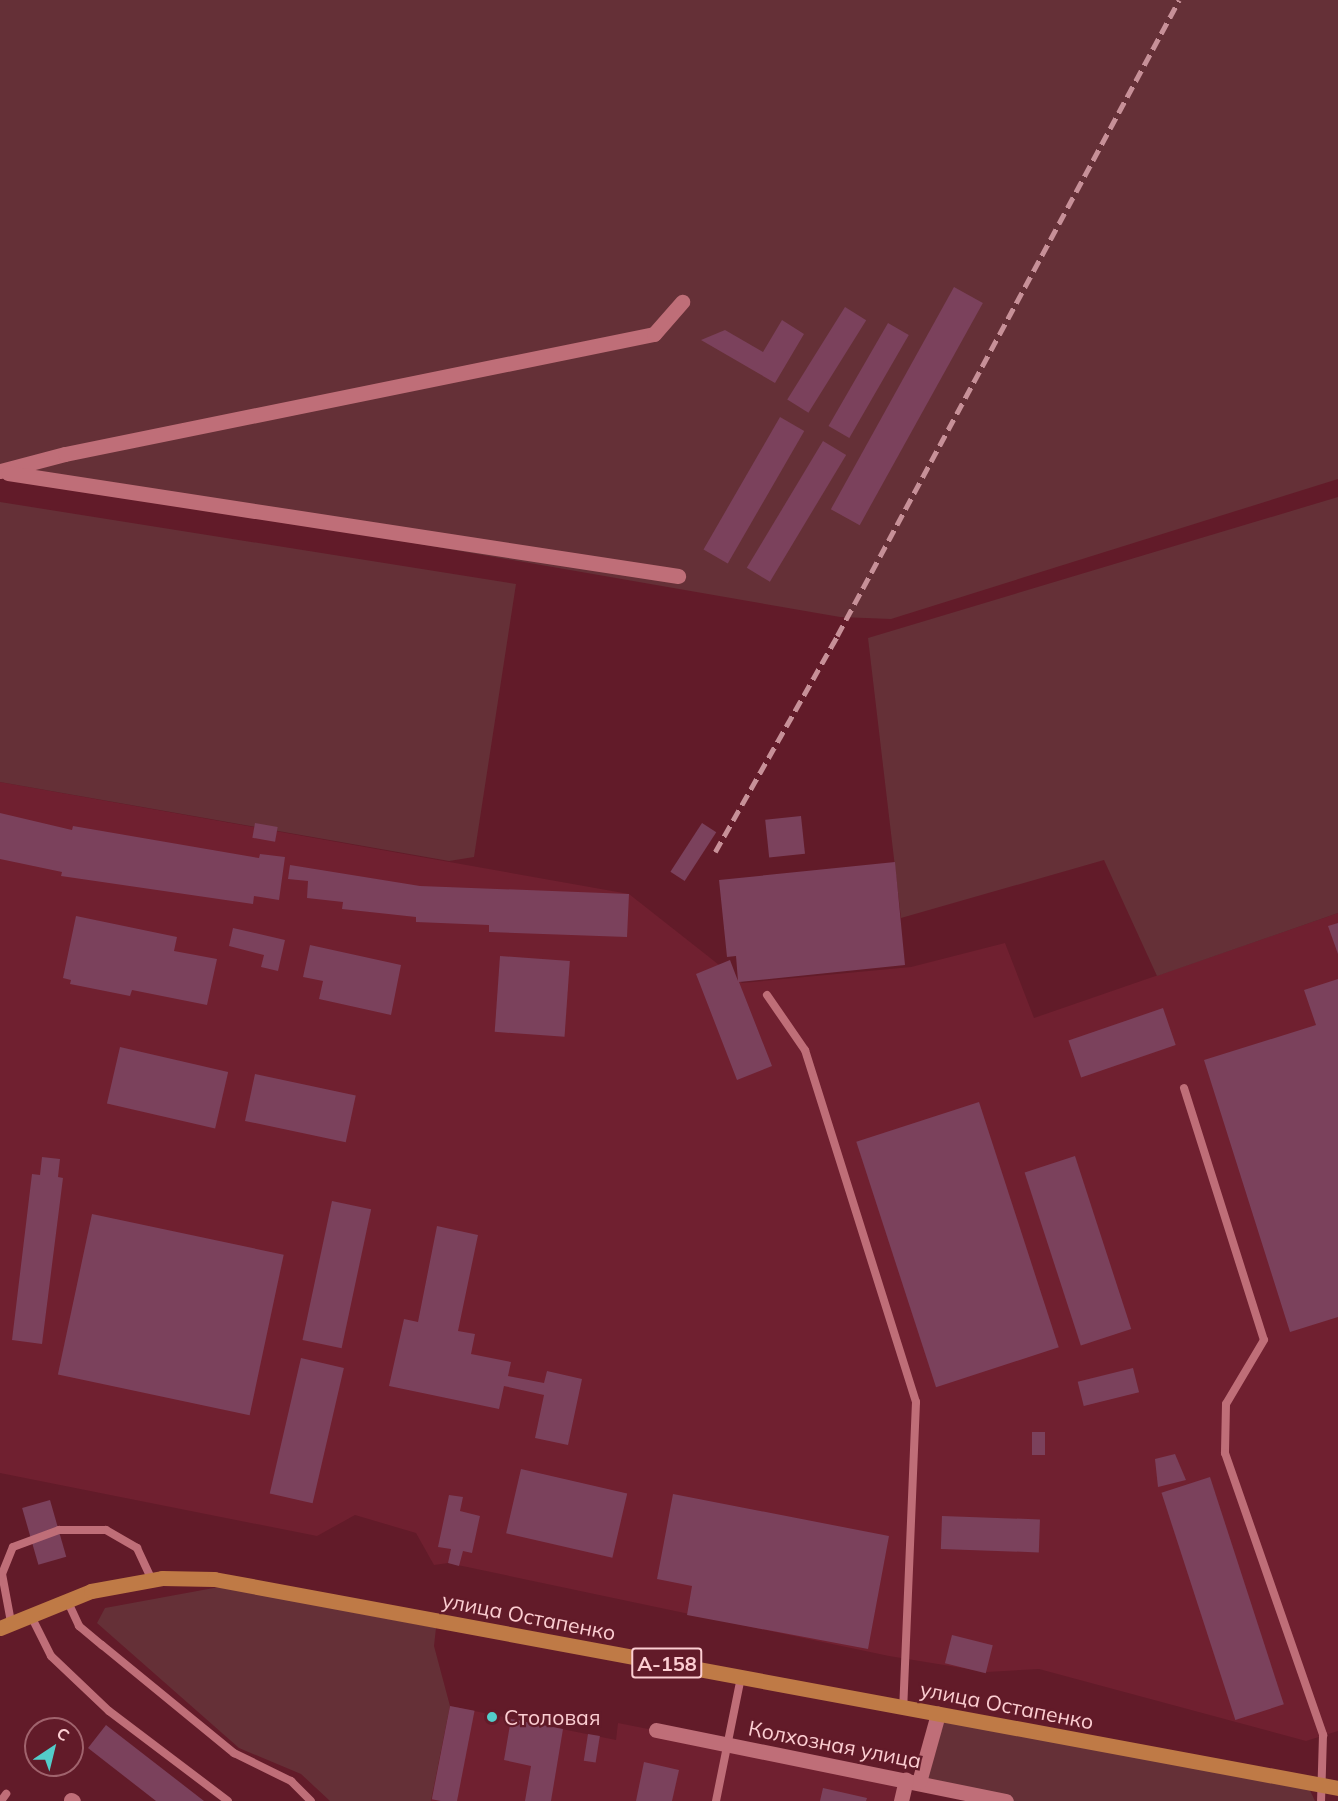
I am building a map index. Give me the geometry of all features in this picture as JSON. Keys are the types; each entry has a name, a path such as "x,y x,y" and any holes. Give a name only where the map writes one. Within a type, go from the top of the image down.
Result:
{"main road":[{"name":"улица Остапенко","path":"6,1625 91,1591 152,1580 214,1579 1338,1788"}],"street":[{"path":"1,472 65,454 654,334 682,302"},
{"path":"1,472 678,576"},
{"path":"901,1801 913,1781 938,1714"},
{"name":"Колхозная улица","path":"656,1730 1005,1801"}],"lane":[{"path":"767,995 805,1050 916,1402 903,1708"},
{"path":"1184,1088 1264,1340 1226,1404 1225,1453 1323,1735 1319,1785 1321,1801"},
{"path":"6,1625 2,1574 13,1547 59,1530 106,1530 137,1548 152,1580"},
{"path":"67,1600 79,1626 110,1652 234,1753 291,1781 311,1801"},
{"path":"30,1614 51,1656 109,1711 228,1801"},
{"path":"716,1801 741,1677"}],"shaded area":[{"path":"0,0 1338,0 1338,479 891,619 840,617 0,471"},
{"path":"1338,497 1338,913 1157,976 1104,860 901,918 868,638"},
{"path":"0,502 516,584 474,857 449,861 0,782"},
{"path":"0,782 629,894 742,983 911,967 1005,943 1034,1018 1338,913 1338,1731 1306,1741 1039,1669 987,1672 889,1656 448,1563 434,1565 416,1533 355,1515 317,1536 0,1473"},
{"path":"219,1587 436,1628 434,1646 450,1706 431,1801 330,1801 301,1774 239,1748 97,1623 105,1608"},
{"path":"450,1706 616,1740 618,1723 906,1780 901,1801 431,1801"},
{"path":"938,1714 1306,1782 1315,1801 1006,1801 919,1782"}],"building":[{"path":"954,287 983,303 860,525 831,509"},
{"path":"845,307 866,320 808,413 787,399"},
{"path":"782,320 804,334 775,383 701,340 725,330 763,352"},
{"path":"888,323 909,335 849,438 828,426"},
{"path":"780,417 804,431 728,564 704,550"},
{"path":"823,441 846,455 770,582 747,568"},
{"path":"0,813 72,830 73,826 259,858 260,854 285,857 279,900 254,896 253,904 61,876 62,872 0,859"},
{"path":"801,816 805,854 769,858 765,820"},
{"path":"255,823 278,827 275,842 252,838"},
{"path":"702,823 716,832 685,881 670,872"},
{"path":"895,862 905,965 739,982 772,1066 737,1080 696,974 730,960 738,981 736,956 727,957 719,880"},
{"path":"290,865 420,886 629,894 627,937 489,932 489,925 416,922 416,917 342,909 343,902 307,898 308,881 288,879"},
{"path":"76,916 177,937 174,951 217,959 207,1005 132,990 130,996 70,984 71,980 63,978"},
{"path":"1338,923 1338,954 1328,926"},
{"path":"233,928 285,940 278,971 261,967 264,955 229,946"},
{"path":"310,945 401,965 391,1015 319,999 323,981 303,977"},
{"path":"500,956 570,961 565,1037 495,1032"},
{"path":"1338,979 1338,1317 1290,1332 1204,1060 1316,1025 1304,990"},
{"path":"1163,1008 1176,1045 1081,1077 1068,1041"},
{"path":"120,1047 228,1072 215,1128 107,1104"},
{"path":"255,1074 356,1095 346,1142 245,1121"},
{"path":"979,1102 1059,1347 936,1387 856,1142"},
{"path":"1075,1156 1131,1329 1081,1345 1025,1172"},
{"path":"42,1157 60,1159 58,1177 63,1178 42,1344 12,1340 32,1174 40,1175"},
{"path":"332,1201 371,1209 342,1348 302,1340"},
{"path":"92,1214 284,1255 250,1415 58,1374"},
{"path":"437,1226 478,1235 458,1331 475,1334 471,1354 511,1362 508,1376 544,1383 547,1371 582,1379 568,1445 535,1438 544,1395 504,1386 499,1409 389,1386 404,1319 418,1322"},
{"path":"301,1358 344,1368 313,1503 270,1493"},
{"path":"1133,1368 1139,1392 1084,1406 1078,1382"},
{"path":"1032,1432 1045,1432 1045,1455 1032,1455"},
{"path":"1175,1454 1186,1480 1158,1487 1155,1459"},
{"path":"521,1469 627,1494 612,1558 506,1533"},
{"path":"1210,1477 1284,1704 1235,1720 1161,1493"},
{"path":"673,1494 889,1536 868,1649 687,1615 692,1586 657,1579"},
{"path":"449,1495 463,1497 460,1511 480,1516 472,1553 463,1551 459,1566 448,1563 451,1549 438,1547"},
{"path":"50,1500 66,1557 38,1565 22,1508"},
{"path":"942,1516 1040,1519 1039,1552 941,1549"},
{"path":"952,1635 993,1645 986,1673 945,1663"},
{"path":"450,1706 475,1711 457,1801 432,1799"},
{"path":"511,1719 563,1729 551,1801 525,1801 531,1766 504,1760"},
{"path":"106,1725 204,1801 156,1801 88,1748"},
{"path":"588,1734 600,1736 596,1763 584,1761"},
{"path":"644,1762 679,1770 672,1801 636,1801"},
{"path":"823,1788 867,1798 866,1801 820,1801"}],"railway":[{"path":"715,852 837,636 1179,0"}],"place":[{"name":"Столовая","path":"492,1717"}]}
